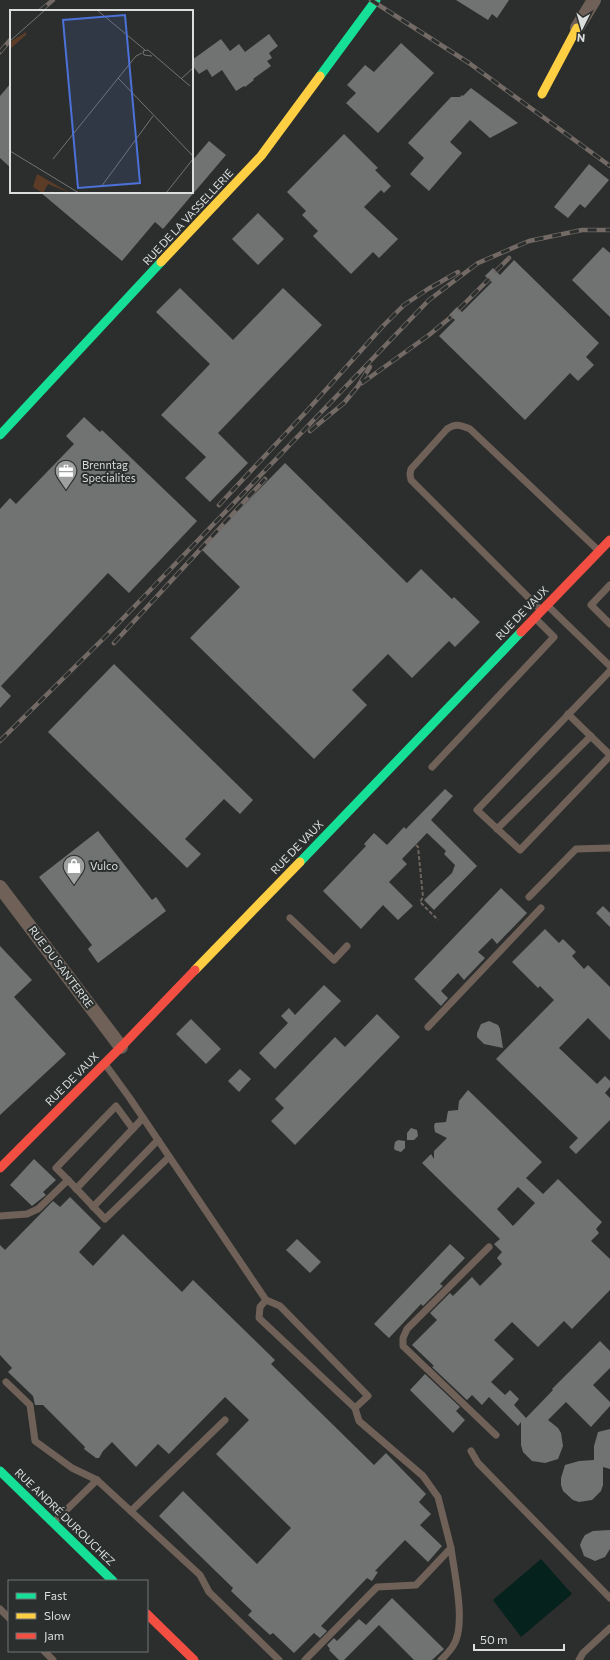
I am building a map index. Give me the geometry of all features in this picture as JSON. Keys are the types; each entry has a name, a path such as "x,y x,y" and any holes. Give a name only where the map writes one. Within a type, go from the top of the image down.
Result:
{"street":[{"name":"RUE DE LA VASSELLERIE","path":"0,435 261,156 376,0"},
{"path":"542,94 577,28 594,0"},
{"name":"RUE DE VAUX","path":"0,1168 121,1047 610,540"},
{"name":"RUE DU SANTERRE","path":"0,887 121,1047"},
{"name":"RUE ANDRÉ DUROUCHEZ","path":"0,1471 112,1580"},
{"path":"148,1615 194,1660"}],"lane":[{"path":"599,551 470,429 460,425 454,425 447,429 411,469 411,480 544,608 610,666"},
{"path":"610,585 590,605 610,624"},
{"path":"432,767 554,637 535,618"},
{"path":"568,714 610,756 520,850 477,810 568,714 610,671"},
{"path":"497,829 591,736"},
{"path":"529,897 576,849 610,848"},
{"path":"428,1027 541,908"},
{"path":"290,918 334,960 347,946"},
{"path":"105,1063 266,1300 280,1306 368,1396 355,1408"},
{"path":"133,1129 116,1106 56,1168 105,1219 170,1157"},
{"path":"76,1189 143,1118"},
{"path":"93,1207 158,1140"},
{"path":"0,1216 27,1214 38,1209 68,1180"},
{"path":"489,1246 407,1329 403,1338 403,1346 496,1435"},
{"path":"266,1300 260,1307 259,1318 355,1408 359,1421 423,1476 438,1497 451,1548 460,1622 454,1646 440,1660"},
{"path":"6,1382 30,1405 35,1441 72,1468 97,1480 200,1575 209,1592 279,1660"},
{"path":"131,1511 225,1420"},
{"path":"471,1452 478,1463 610,1598"},
{"path":"53,1523 97,1480"},
{"path":"305,1660 377,1587 416,1585 451,1548"},
{"path":"0,1609 8,1617"},
{"path":"579,1660 583,1653 610,1628"},
{"path":"45,1652 53,1660"}],"path":[{"path":"416,845 418,847 423,897 420,902 438,920"}],"shaded area":[{"path":"541,1559 572,1594 521,1637 493,1600"}],"building":[{"path":"456,0 509,0 497,18 492,14 488,20"},
{"path":"269,34 278,46 269,53 272,58 267,61 271,66 245,87 244,86 236,91 222,70 212,77 207,69 199,74 193,66 193,59 221,39 230,51 239,44 245,52"},
{"path":"401,43 434,73 378,133 346,103 356,93 347,85 365,65 374,72"},
{"path":"10,84 10,167 0,158 0,96"},
{"path":"471,88 518,123 490,138 470,120 450,142 462,153 429,191 410,174 424,158 408,143 451,97 463,96"},
{"path":"344,134 378,168 375,170 391,186 384,193 381,190 364,207 398,239 379,258 373,252 351,274 313,236 318,231 302,215 306,211 287,192"},
{"path":"209,141 226,155 163,229 155,222 122,261 41,193 193,193 193,160"},
{"path":"589,164 609,180 585,208 580,204 568,218 554,207"},
{"path":"258,213 284,239 258,265 232,239"},
{"path":"603,247 610,253 610,317 572,280"},
{"path":"514,260 599,343 586,357 594,365 578,381 570,373 525,420 439,336 455,320 449,315 457,307 462,312 492,282 485,276 493,268 500,275"},
{"path":"180,288 233,340 283,288 322,325 218,433 248,463 210,502 185,478 206,457 161,415 210,364 156,312"},
{"path":"84,417 100,432 102,430 197,521 129,593 108,573 1,686 11,696 0,708 0,509 10,498 16,504 74,444 66,436"},
{"path":"285,463 407,583 421,569 452,599 454,597 480,622 455,647 449,641 412,678 388,654 352,690 367,705 314,759 190,638 240,587 201,549"},
{"path":"114,664 253,800 240,814 224,799 185,839 201,854 187,868 48,732"},
{"path":"445,789 453,796 431,820 477,866 434,910 424,900 452,873 455,865 444,854 446,851 427,833 402,859 407,864 389,882 413,906 398,920 383,905 361,929 323,891 366,846 364,844 374,833 387,845 404,827 406,829"},
{"path":"98,831 152,900 156,897 166,911 98,963 88,949 92,945 39,877"},
{"path":"501,888 527,913 497,944 492,938 478,952 485,958 464,980 458,973 441,991 448,998 441,1006 414,979"},
{"path":"603,906 610,913 610,927 596,913"},
{"path":"545,929 559,943 563,939 576,952 572,956 584,969 588,965 610,987 610,1040 588,1018 559,1048 597,1084 605,1076 610,1081 610,1087 605,1093 610,1098 610,1120 576,1154 569,1147 578,1138 496,1059 554,1000 540,986 538,988 512,962"},
{"path":"0,946 32,980 14,997 66,1054 0,1115"},
{"path":"324,985 341,1001 275,1069 259,1053 288,1023 281,1016 289,1008 295,1015"},
{"path":"377,1014 400,1037 295,1145 271,1121 284,1108 275,1099 335,1037 345,1047"},
{"path":"191,1019 221,1049 206,1064 176,1034"},
{"path":"489,1021 498,1025 503,1048 484,1044 477,1037 481,1024"},
{"path":"240,1069 251,1079 239,1092 228,1081"},
{"path":"468,1090 542,1162 526,1178 543,1194 558,1179 602,1222 596,1229 599,1233 591,1241 610,1259 610,1290 572,1329 564,1321 538,1347 512,1322 494,1340 514,1359 491,1382 505,1395 510,1390 519,1399 514,1405 526,1418 553,1390 552,1389 600,1341 610,1351 610,1368 593,1385 610,1402 610,1406 591,1427 566,1402 548,1420 558,1428 561,1433 563,1446 558,1459 545,1463 532,1461 523,1452 521,1445 521,1422 518,1426 489,1397 482,1405 472,1395 467,1400 432,1367 434,1366 412,1345 437,1320 430,1313 450,1293 453,1296 472,1277 480,1286 502,1264 497,1258 502,1252 494,1244 500,1239 422,1163 431,1154 434,1159 434,1151 447,1138 435,1132 435,1123 446,1122 448,1111 458,1110 459,1101","holes":["518,1187 535,1203 513,1226 497,1209"]},
{"path":"411,1128 417,1130 418,1136 414,1140 407,1140 407,1133"},
{"path":"398,1140 405,1141 405,1148 401,1152 395,1150 394,1148 395,1142"},
{"path":"34,1159 56,1180 43,1192 46,1195 32,1206 10,1185"},
{"path":"70,1197 101,1228 79,1252 93,1266 123,1234 182,1292 193,1280 275,1360 271,1364 374,1465 386,1453 426,1494 419,1502 431,1514 420,1525 442,1546 428,1562 405,1540 375,1571 378,1572 372,1581 367,1578 321,1626 327,1631 320,1638 314,1633 294,1653 273,1633 270,1635 248,1615 252,1611 231,1591 233,1588 159,1516 183,1491 257,1564 291,1528 216,1454 249,1420 225,1397 169,1454 158,1444 136,1467 112,1442 103,1451 99,1458 96,1458 84,1449 85,1447 43,1405 35,1405 33,1396 8,1372 12,1368 0,1355 0,1245 5,1250 53,1201 60,1207"},
{"path":"297,1239 321,1262 310,1273 286,1250"},
{"path":"450,1244 465,1258 440,1284 443,1286 423,1306 421,1304 389,1338 374,1324"},
{"path":"425,1374 460,1407 456,1411 465,1420 453,1433 410,1390"},
{"path":"610,1429 610,1469 603,1467 603,1485 601,1491 592,1500 579,1502 573,1500 563,1491 561,1485 561,1478 565,1465 579,1461 594,1460 594,1446 598,1432"},
{"path":"610,1530 610,1549 605,1557 595,1561 584,1556 580,1545 585,1535 593,1531"},
{"path":"392,1598 444,1649 432,1660 414,1660 379,1625 344,1660 339,1660 329,1650 330,1649 327,1645 334,1638 337,1641 359,1619 366,1625"}],"railway":[{"path":"41,10 53,0"},
{"path":"371,0 469,63 610,166"},
{"path":"0,52 10,40"},
{"path":"0,741 107,635 429,300 478,263 529,241 582,230 610,230"},
{"path":"496,271 509,258"},
{"path":"219,505 404,305 458,272"},
{"path":"459,309 489,279"},
{"path":"362,383 429,335 451,317"},
{"path":"310,431 344,403 358,386 370,367"},
{"path":"114,643 265,479"}],"traffic: fast":[{"path":"320,76 376,0"},
{"path":"0,435 161,262"},
{"path":"300,862 521,632"},
{"path":"0,1471 112,1580"}],"traffic: slow":[{"path":"542,94 577,28"},
{"path":"161,262 261,156 320,76"},
{"path":"195,970 300,862"}],"traffic: jam":[{"path":"521,632 610,540"},
{"path":"0,1168 121,1047 195,970"},
{"path":"148,1615 194,1660"}],"place":[{"name":"Brenntag Specialites","path":"66,490"},
{"name":"Vulco","path":"74,886"}]}
